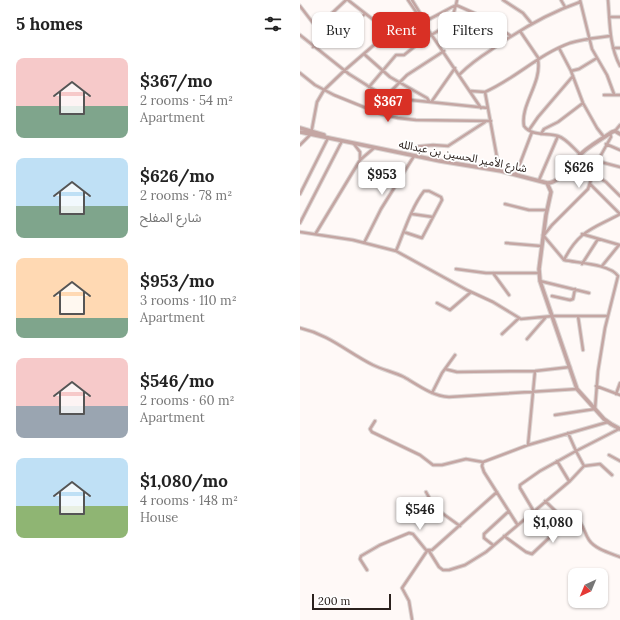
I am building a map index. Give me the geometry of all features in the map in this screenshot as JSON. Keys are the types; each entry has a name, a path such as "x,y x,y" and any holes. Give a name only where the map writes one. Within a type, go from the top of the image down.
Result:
{"street":[{"path":"300,6 312,23 316,25 347,0 372,19"},
{"path":"408,0 417,12"},
{"path":"412,0 419,12"},
{"path":"454,12 457,0"},
{"path":"503,0 523,13 532,24"},
{"path":"561,0 565,7"},
{"path":"608,0 610,36 620,66"},
{"path":"460,74 510,36 565,7 580,1 588,39 607,75 614,94"},
{"path":"430,19 456,6 481,16 510,36"},
{"path":"609,17 620,17"},
{"path":"369,87 396,55 404,55 438,30"},
{"path":"520,31 538,59 536,82 524,117 524,126 530,131 558,136 569,143 580,154"},
{"path":"430,32 482,108"},
{"path":"300,35 312,46"},
{"path":"471,91 485,92 538,59 559,48 588,39 610,36"},
{"path":"300,145 312,132 317,102 324,90 372,47"},
{"path":"314,48 369,87 387,95 401,99 488,108"},
{"path":"559,48 571,71 583,103 597,128 604,137"},
{"path":"613,48 620,48"},
{"path":"387,95 398,82 444,51"},
{"path":"364,54 382,71 430,101"},
{"path":"571,71 579,69 597,58"},
{"path":"430,101 455,68"},
{"path":"300,73 324,90 381,114 416,120 490,121"},
{"path":"516,174 530,131 538,117 573,76"},
{"path":"485,92 498,163 501,171"},
{"path":"604,95 620,94"},
{"path":"541,134 544,130 558,122 583,103"},
{"path":"403,145 412,147 433,145 448,146 485,121"},
{"path":"620,124 615,130 580,154 561,177 553,182 547,183 551,192 541,246 538,273 571,367 577,389 608,422 620,429"},
{"name":"شارع الأمير الحسين بن عبدالله","path":"300,128 354,144 516,174 547,183"},
{"path":"615,130 620,134"},
{"name":"شارع الأمير الحسين بن عبدالله","path":"300,132 312,132"},
{"path":"544,235 552,225 584,194 590,184 597,161 611,137 610,133"},
{"path":"539,180 558,136"},
{"path":"300,194 328,137"},
{"path":"300,223 342,141"},
{"path":"354,144 360,152 360,160"},
{"path":"606,144 620,150"},
{"path":"316,234 360,160 374,148"},
{"path":"364,243 381,209 414,156"},
{"path":"597,161 620,167"},
{"path":"593,174 606,182 620,196"},
{"path":"564,260 575,241 582,234 620,214 590,184"},
{"path":"396,252 404,232 412,214 422,194 427,190 442,198 424,237 421,239 404,232"},
{"path":"505,204 529,210 547,210"},
{"path":"412,214 433,217"},
{"path":"300,232 364,243 396,252 493,302 518,318 528,319 553,316 608,316"},
{"path":"582,234 619,245 602,266"},
{"path":"544,235 552,247 564,260 602,266 619,273 600,356 595,409"},
{"path":"582,264 598,239"},
{"path":"506,244 541,246"},
{"path":"456,269 493,273 538,273"},
{"path":"493,273 509,295"},
{"path":"540,281 589,293"},
{"path":"552,296 570,300 573,299 575,289"},
{"path":"438,303 450,310 471,292"},
{"path":"578,316 583,350"},
{"path":"527,339 546,317"},
{"path":"502,334 518,318"},
{"path":"300,328 313,331 332,340 373,365 399,375 438,395 448,397 577,389"},
{"path":"432,392 455,355"},
{"path":"445,369 457,372 535,370 571,367"},
{"path":"528,445 535,370"},
{"path":"616,394 620,382"},
{"path":"596,386 620,395"},
{"path":"555,415 595,409"},
{"path":"375,421 370,430 372,432 420,455 433,465 442,465 466,459 483,462 528,445 608,422"},
{"path":"533,510 520,488 520,485 557,461 620,429"},
{"path":"568,433 584,466"},
{"path":"609,455 620,461"},
{"path":"557,461 570,481"},
{"path":"483,462 484,472 517,524"},
{"path":"367,570 360,559 361,556 380,545 409,533 413,534 441,569 449,570 462,566 480,557 533,510 570,481 584,466 600,464 612,474"},
{"path":"426,492 435,508 460,526"},
{"path":"412,619 409,601 402,588 428,551 460,526 497,492"},
{"path":"545,501 566,522"},
{"path":"493,545 484,538 484,534 509,511"},
{"path":"526,517 550,536"},
{"path":"504,536 530,554 535,552 566,522 573,518 577,518 592,544 620,557"}]}
